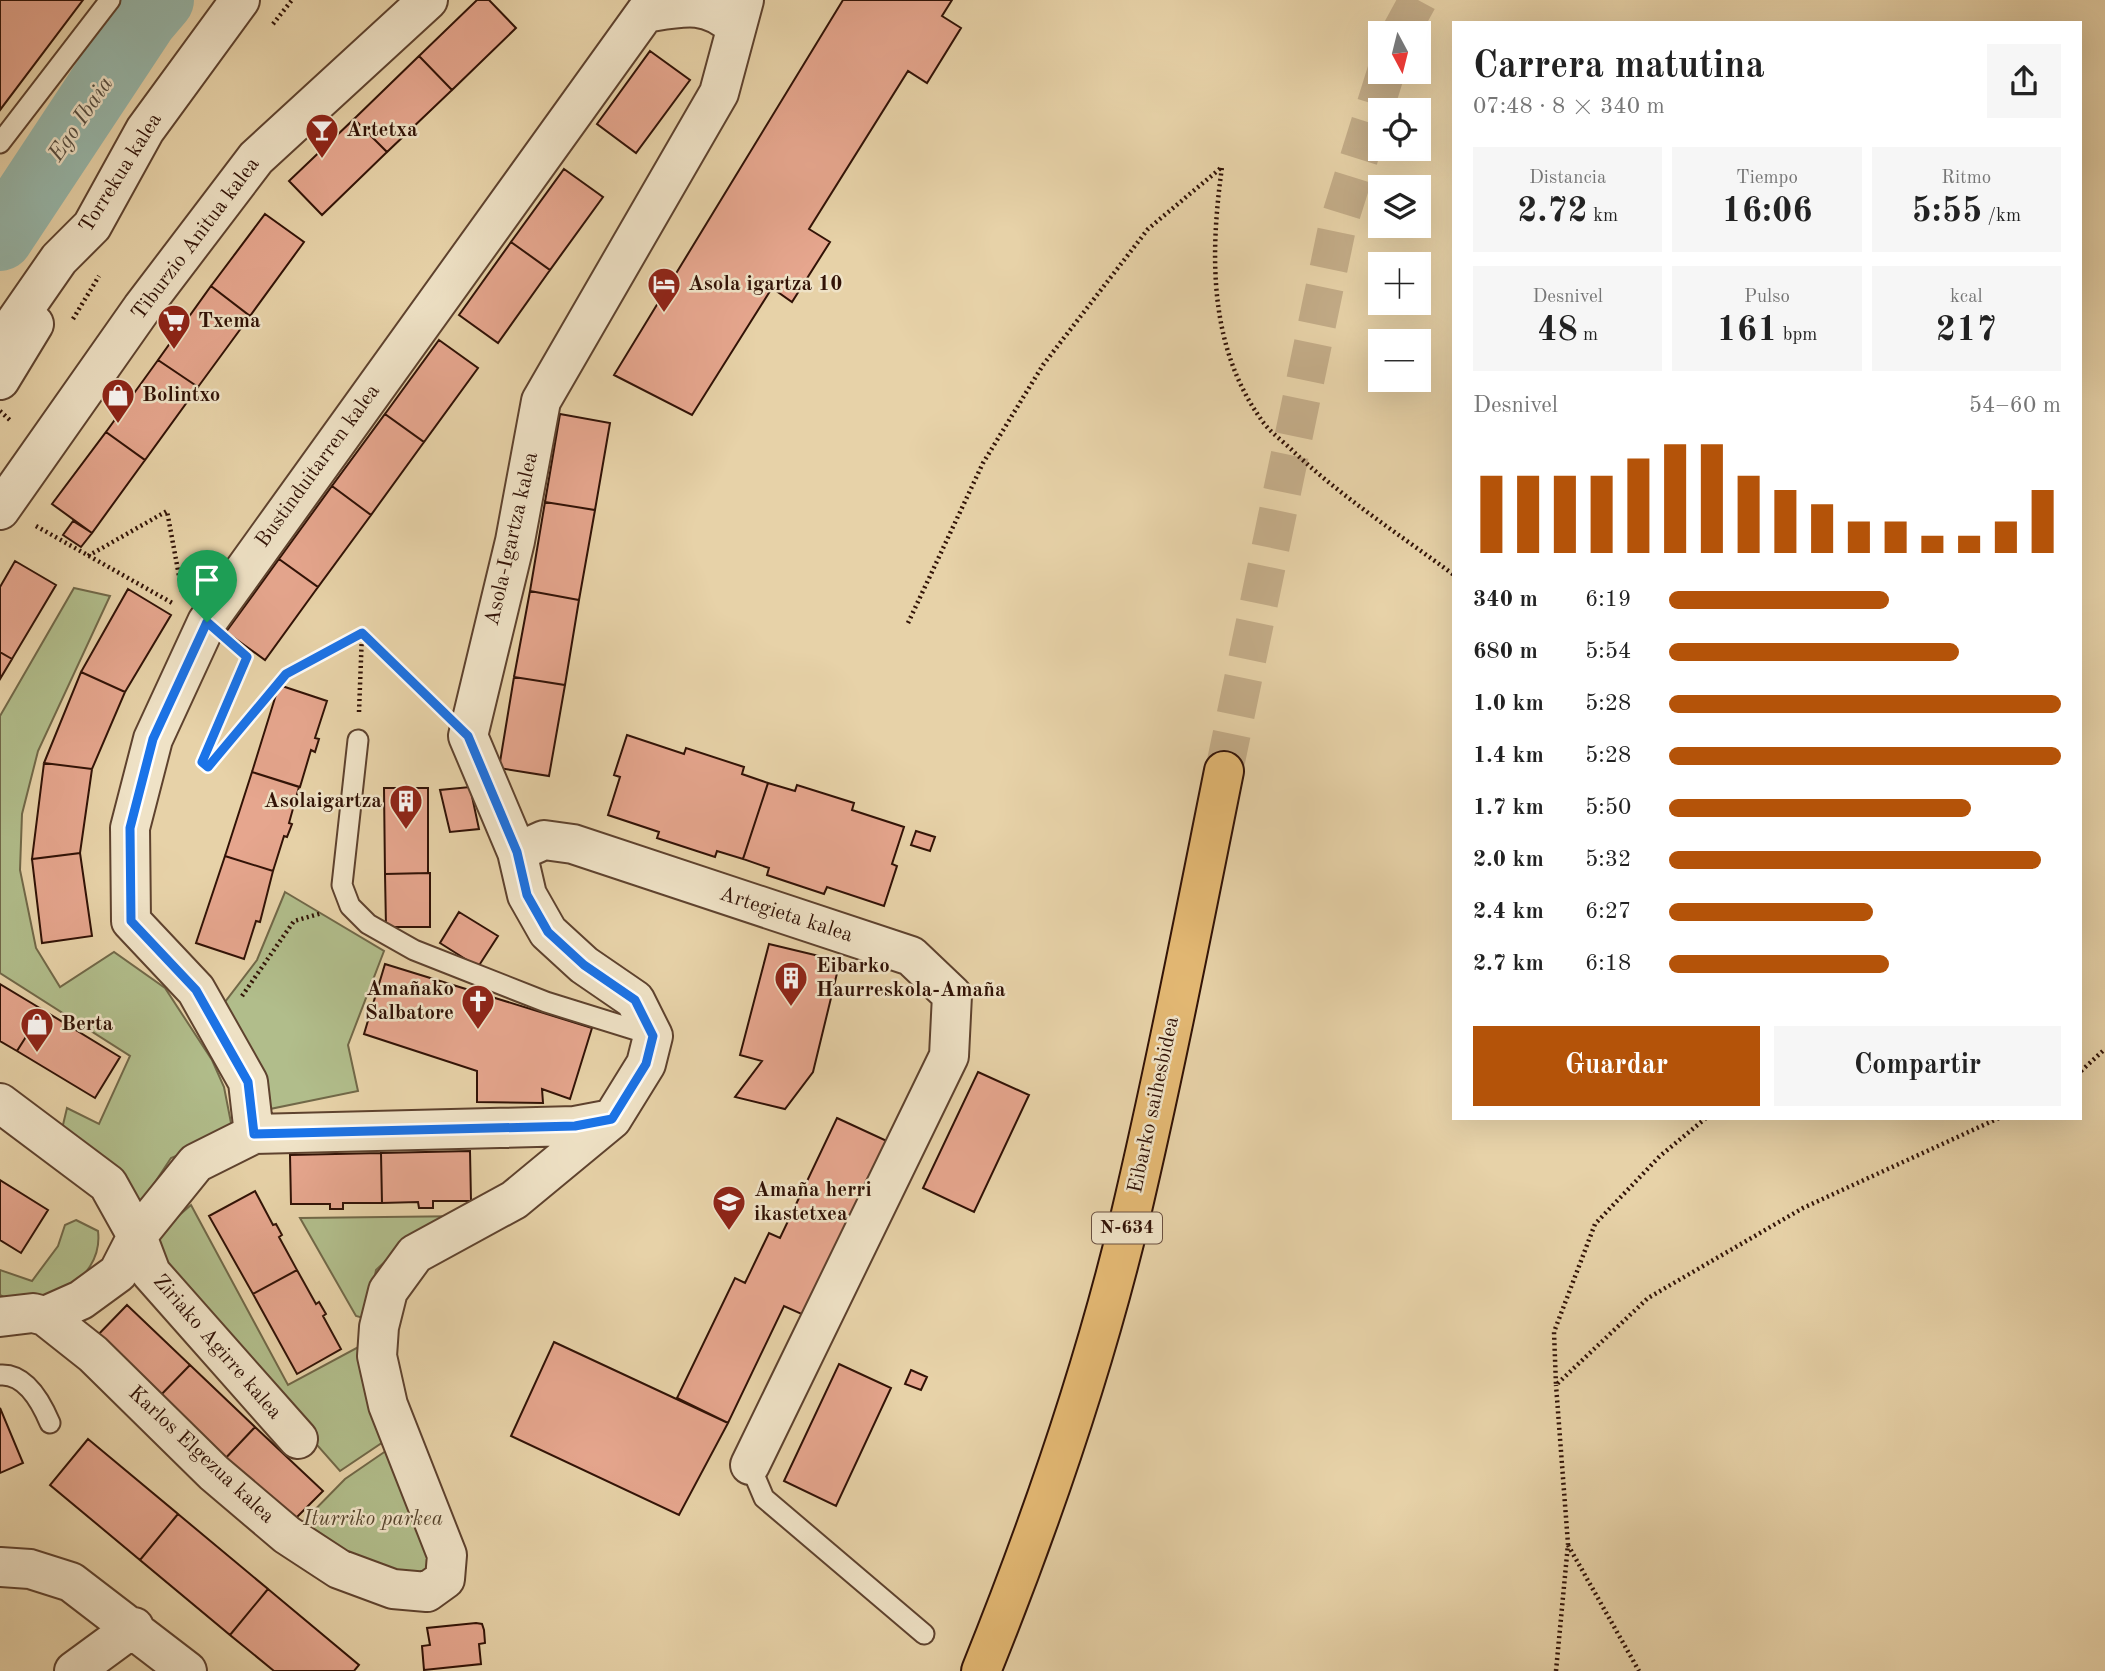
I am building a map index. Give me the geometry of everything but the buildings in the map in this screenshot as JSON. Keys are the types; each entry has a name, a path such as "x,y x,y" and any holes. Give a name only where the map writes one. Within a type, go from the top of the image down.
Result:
{"highway":[{"name":"Eibarko saihesbidea","path":"981,1671 1010,1599 1077,1405 1129,1220 1224,771"}],"street":[{"name":"Torrekua kalea","path":"0,344 59,259 92,226 145,130 240,0"},
{"name":"Tiburzio Anitua kalea","path":"12,514 142,308 256,158 428,0"},
{"path":"653,7 705,5 722,13 740,13"},
{"name":"Bustinduitarren kalea","path":"254,1134 248,1082 196,990 131,921 130,828 153,739 192,610 653,7"},
{"name":"Asola-Igartza kalea","path":"468,736 515,541 541,401 719,93 740,13"},
{"path":"0,380 92,226"},
{"path":"137,1236 196,1163 254,1134 575,1126 612,1119 650,1050 635,1000 584,965 548,932 527,895 517,852 468,736"},
{"name":"Artegieta kalea","path":"517,852 544,840 573,844 911,956 952,995 949,1056 750,1465"},
{"name":"Ziriako Agirre kalea","path":"0,1103 108,1184 137,1236 151,1273 298,1439"},
{"name":"Karlos Elgezua kalea","path":"14,1315 93,1354 214,1473 287,1535 339,1569 393,1589 427,1592 445,1579 447,1555 388,1405 377,1356 379,1327 388,1291 415,1254 445,1235 514,1200 612,1119"},
{"name":"Karlos Elgezua kalea","path":"14,1315 81,1300 118,1273 137,1236"},
{"path":"0,1567 30,1569 71,1582 134,1627 187,1671"},
{"path":"74,1671 134,1627"}],"lane":[{"path":"0,143 110,0"},
{"path":"358,740 342,885 350,905 368,924 414,950 546,1002 650,1050"},
{"path":"0,1375 25,1384 41,1402 50,1423"},
{"path":"750,1465 764,1498 924,1634"}],"path":[{"path":"908,623 983,463 1043,365 1148,229 1222,167 1214,223 1214,289 1229,359 1263,423 1318,474 1452,574"},
{"path":"0,411 12,422"},
{"path":"87,556 167,511 192,610"},
{"path":"12,514 192,610 247,657 202,762 208,767 286,674 362,633"},
{"path":"362,633 468,736"},
{"path":"358,740 362,633"},
{"path":"216,1026 251,986 294,920 350,905"},
{"path":"2082,1070 2105,1049"},
{"path":"1556,1671 1568,1544 1553,1332 1595,1224 1660,1156 1704,1120"},
{"path":"1556,1385 1648,1298 1803,1208 1995,1120"},
{"path":"1568,1544 1639,1671"}],"green space":[{"path":"74,588 110,596 38,751 22,814 20,870 36,948 60,987 114,952 165,988 212,1060 224,1087 233,1133 171,1158 138,1208 62,1129 67,1108 99,1124 130,1056 0,973 0,716"},
{"path":"285,892 384,951 348,1045 358,1091 265,1110 222,1006 257,960"},
{"path":"191,1205 288,1385 364,1344 389,1438 340,1471 165,1273 154,1237"},
{"path":"470,1216 417,1232 376,1270 367,1319 356,1316 300,1218"},
{"path":"76,1220 98,1231 98,1242 93,1262 74,1286 58,1301 11,1301 0,1295 0,1270 32,1281 58,1246 65,1225"},
{"name":"Iturriko parkea","path":"396,1444 438,1576 396,1581 295,1530 345,1479"}],"waterway":[{"name":"Ego Ibaia","path":"0,238 144,20 161,0"}],"tunnel":[{"path":"1407,21 1418,0"},
{"path":"1224,771 1337,228 1382,84"}],"place":[{"name":"Artetxa","path":"322,160"},
{"name":"Asola igartza 10","path":"664,314"},
{"name":"Txema","path":"174,351"},
{"name":"Bolintxo","path":"118,425"},
{"name":"Asolaigartza","path":"406,831"},
{"name":"Eibarko Haurreskola-Amaña","path":"791,1008"},
{"name":"Amañako Salbatore","path":"478,1031"},
{"name":"Berta","path":"37,1054"},
{"name":"Amaña herri ikastetxea","path":"729,1232"}],"route":[{"path":"207,622 247,657 202,762 208,767 286,674 362,633 468,736 517,852 527,895 548,932 584,965 635,1000 653,1036 646,1064 612,1119 575,1126 254,1134 248,1082 196,990 131,921 130,828 153,739 207,622"}]}
